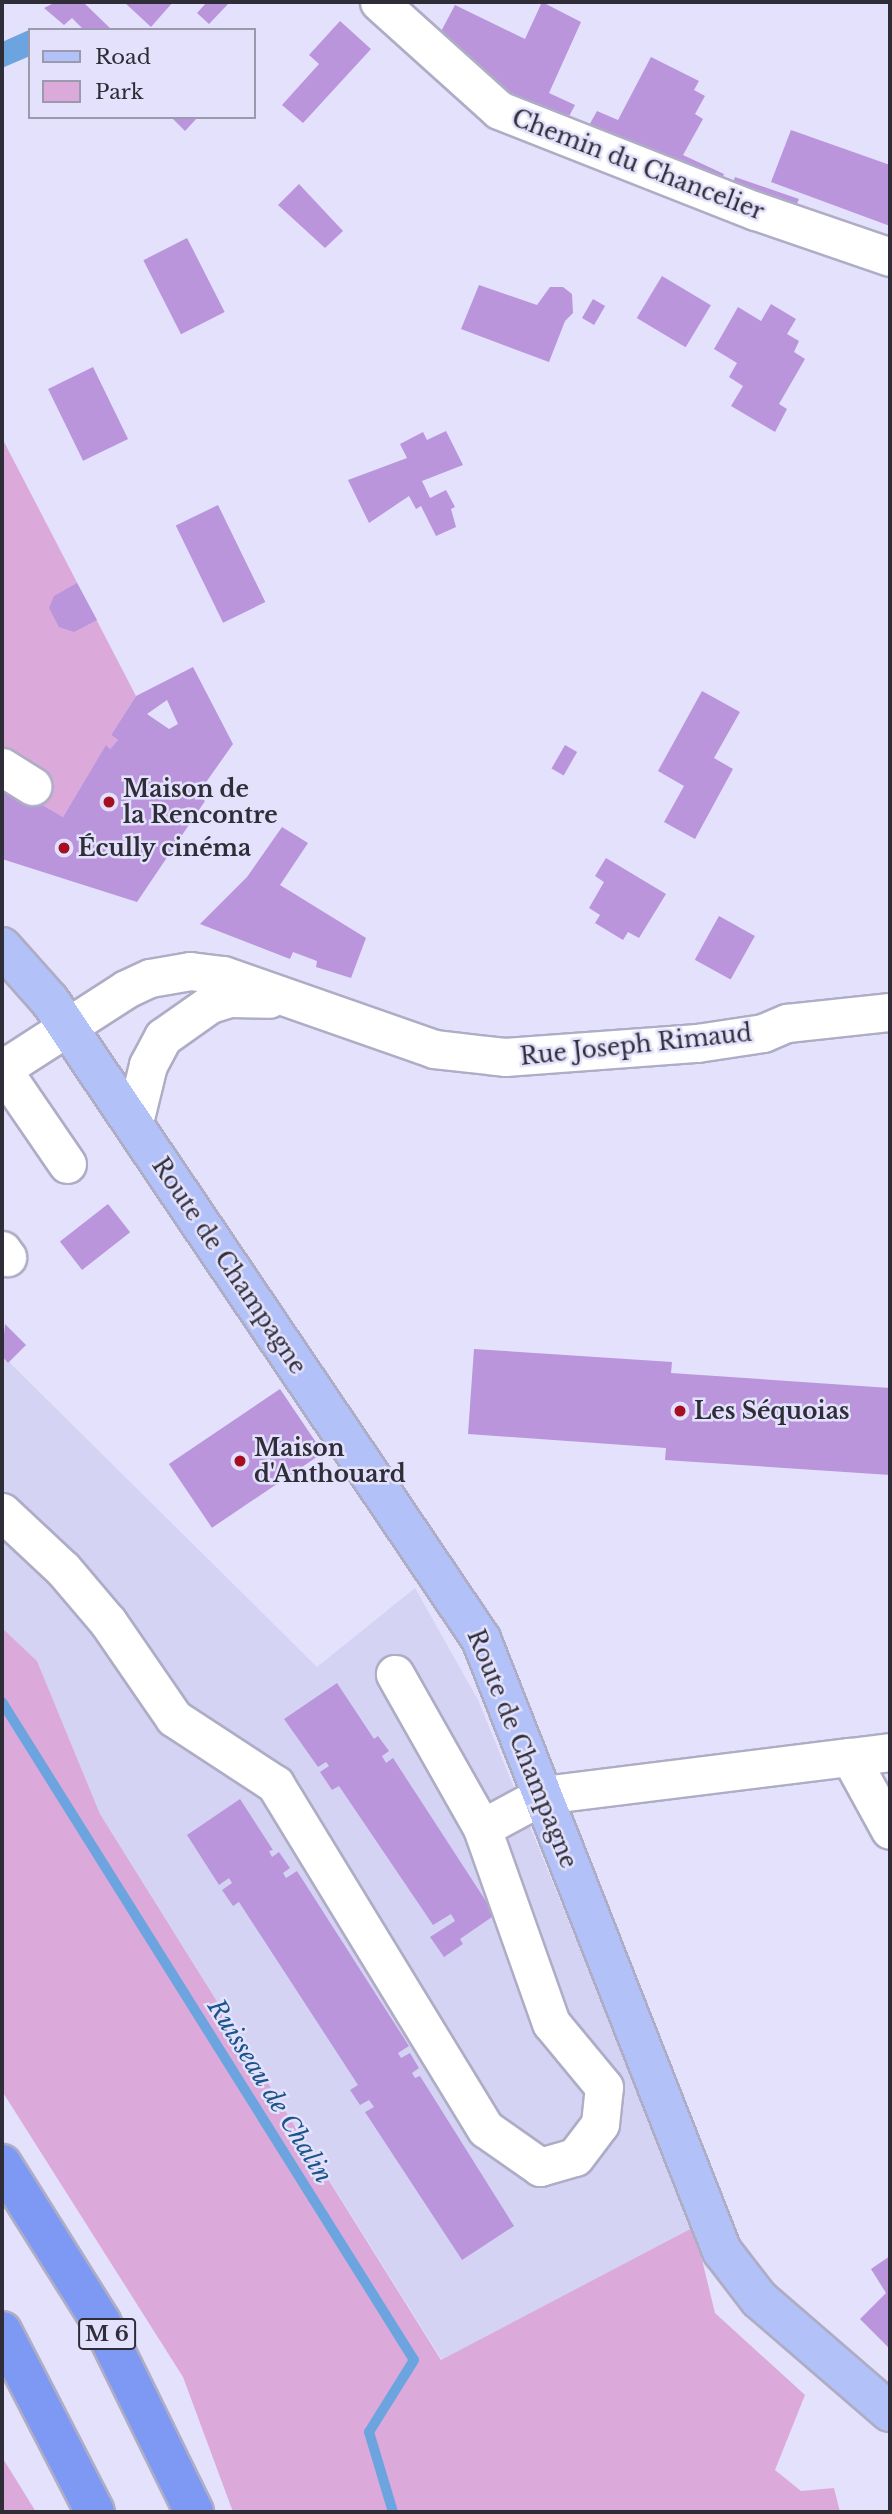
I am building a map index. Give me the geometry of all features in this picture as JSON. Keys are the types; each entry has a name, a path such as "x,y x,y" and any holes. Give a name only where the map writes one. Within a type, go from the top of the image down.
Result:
{"highway":[{"name":"M 6","path":"2,2164 101,2322 194,2512"},
{"path":"2,2331 95,2512"}],"main road":[{"name":"Route de Champagne","path":"2,947 36,982 134,1122 481,1639 722,2251 760,2299 890,2412"}],"street":[{"name":"Chemin du Chancelier","path":"379,2 499,110 743,206 890,257"},
{"path":"2,767 32,786"},
{"name":"Rue Joseph Rimaud","path":"2,1069 66,1024 150,978 190,971 223,975 434,1049 505,1057 697,1043 763,1033 787,1023 890,1012"},
{"name":"Rue Joseph Rimaud","path":"134,1122 154,1050 190,1015 230,998 305,1002"},
{"path":"2,1069 67,1164"},
{"path":"2,1512 64,1569 108,1622 174,1718 275,1784 486,2129 540,2167 575,2157 600,2124 604,2087 551,2022 482,1828 395,1674"},
{"path":"482,1828 543,1795 890,1752"},
{"path":"850,1757 890,1830"}],"shaded area":[{"path":"2,1355 317,1667 415,1588 478,1700 694,2227 442,2360 100,1814 37,1661 2,1629"}],"green space":[{"path":"2,438 136,696 111,735 118,740 110,749 106,746 63,817 2,781"},
{"path":"2,1628 37,1661 100,1814 441,2360 694,2227 715,2313 805,2395 775,2470 801,2491 834,2488 840,2512 233,2512 183,2377 2,2091"},
{"path":"2,2457 36,2512 2,2512"}],"water":[{"path":"28,30 28,57 2,68 2,42"}],"building":[{"path":"56,2 83,2 110,28 82,28 72,18 64,25 44,8"},
{"path":"124,2 173,2 151,27"},
{"path":"207,2 230,2 209,24 197,13"},
{"path":"542,2 581,22 549,93 575,105 567,120 506,93 437,39 455,5 525,39"},
{"path":"340,21 371,49 303,123 282,105 319,64 309,55"},
{"path":"651,57 699,81 694,90 705,96 695,114 703,119 683,155 724,174 719,187 587,129 597,111 618,120"},
{"path":"173,119 196,119 185,131"},
{"path":"791,130 890,165 890,226 771,182"},
{"path":"735,177 799,199 794,210 730,191"},
{"path":"299,184 343,231 325,248 278,205"},
{"path":"187,238 225,312 181,334 143,260"},
{"path":"662,276 711,305 686,347 637,318"},
{"path":"479,285 537,305 550,287 563,287 572,294 573,313 565,321 549,362 461,329"},
{"path":"593,299 605,306 594,325 582,318"},
{"path":"771,304 796,319 787,334 799,341 794,352 805,359 779,404 787,409 775,432 731,406 743,386 729,377 737,363 714,349 738,307 761,321"},
{"path":"93,367 128,439 83,461 48,389"},
{"path":"446,431 463,465 422,481 430,498 446,490 455,507 451,509 456,527 436,536 421,506 416,509 409,496 369,523 348,480 407,458 400,444 423,432 427,440"},
{"path":"218,505 265,602 223,623 176,526"},
{"path":"77,583 97,620 74,632 59,627 49,608 54,596"},
{"path":"193,667 233,744 197,795 205,801 137,902 2,859 2,781 63,817 106,745 110,749 118,740 111,735 136,696","holes":["167,700 178,724 169,729 147,714"]},
{"path":"702,691 740,712 714,758 733,769 695,839 664,822 684,786 658,771"},
{"path":"565,745 577,752 564,775 552,768"},
{"path":"282,827 308,843 280,885 366,938 351,978 316,967 317,961 293,952 290,959 200,924 247,877"},
{"path":"606,858 666,894 639,938 628,932 623,940 595,923 600,915 589,908 604,882 595,876"},
{"path":"719,916 755,936 731,980 695,960"},
{"path":"108,1204 130,1232 82,1270 60,1242"},
{"path":"5,1324 26,1345 8,1363 2,1356"},
{"name":"Les Séquoias","path":"474,1349 672,1362 671,1373 890,1388 890,1475 665,1460 666,1448 468,1434"},
{"path":"280,1389 323,1453 212,1528 169,1464"},
{"path":"337,1683 374,1739 378,1736 389,1751 382,1756 386,1763 393,1758 495,1915 460,1939 463,1944 444,1957 430,1937 455,1921 451,1914 433,1925 339,1786 332,1790 320,1772 329,1766 326,1762 318,1767 284,1719"},
{"path":"240,1799 273,1850 269,1851 272,1857 279,1852 290,1868 283,1873 286,1878 297,1871 409,2046 398,2053 401,2058 410,2053 419,2068 412,2073 415,2078 420,2076 514,2226 462,2260 365,2112 374,2107 369,2100 360,2105 350,2090 358,2085 239,1902 233,1906 222,1890 232,1883 229,1878 219,1885 187,1835"},
{"path":"890,2256 890,2349 860,2319 886,2293 871,2269"}],"waterway":[{"name":"Ruisseau de Chalin","path":"2,1702 414,2360 369,2432 393,2512"}],"place":[{"name":"Maison de la Rencontre","path":"109,802"},
{"name":"Écully cinéma","path":"64,848"},
{"name":"Les Séquoias","path":"680,1411"},
{"name":"Maison d'Anthouard","path":"240,1461"}]}
